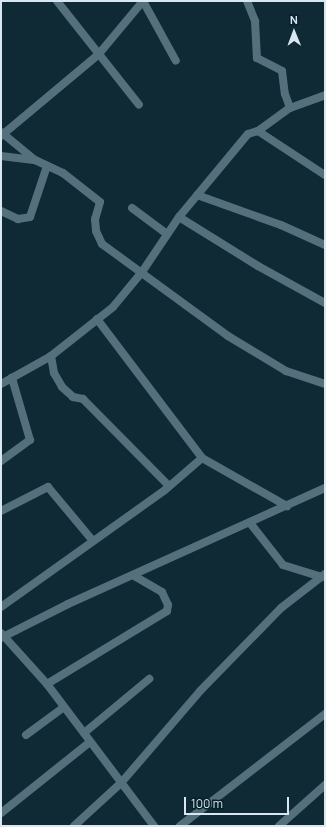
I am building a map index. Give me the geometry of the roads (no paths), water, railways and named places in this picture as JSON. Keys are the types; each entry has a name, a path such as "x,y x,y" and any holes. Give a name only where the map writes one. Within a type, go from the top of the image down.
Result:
{"street":[{"path":"57,1 98,56 139,105"},
{"path":"176,61 143,1 98,56 2,134 35,160 63,174 100,202 95,219 99,238 102,244 228,336 286,371 325,384"},
{"path":"247,1 255,21 257,58 282,71 285,94 290,108"},
{"path":"1,384 51,356 113,306 142,272 179,217 248,134 258,131 290,108 325,95"},
{"path":"258,131 325,175"},
{"path":"1,156 35,160"},
{"path":"1,211 18,219 30,216 47,166"},
{"path":"197,195 281,225 325,245"},
{"path":"132,208 167,234"},
{"path":"179,217 258,266 325,303"},
{"path":"97,319 202,458 287,506"},
{"path":"51,356 54,373 62,387 73,397 83,399 169,486"},
{"path":"1,461 30,440 12,378"},
{"path":"1,607 169,486 202,458"},
{"path":"1,511 48,487 93,540"},
{"path":"154,826 47,684 2,635 325,488"},
{"path":"250,523 283,565 324,575"},
{"path":"74,826 121,783 200,691 281,608 324,575"},
{"path":"47,684 168,611 168,605 162,592 134,576"},
{"path":"84,733 149,679"},
{"path":"26,735 64,707"},
{"path":"180,826 230,785 325,714"},
{"path":"1,813 90,742"},
{"path":"279,826 325,785"}]}
